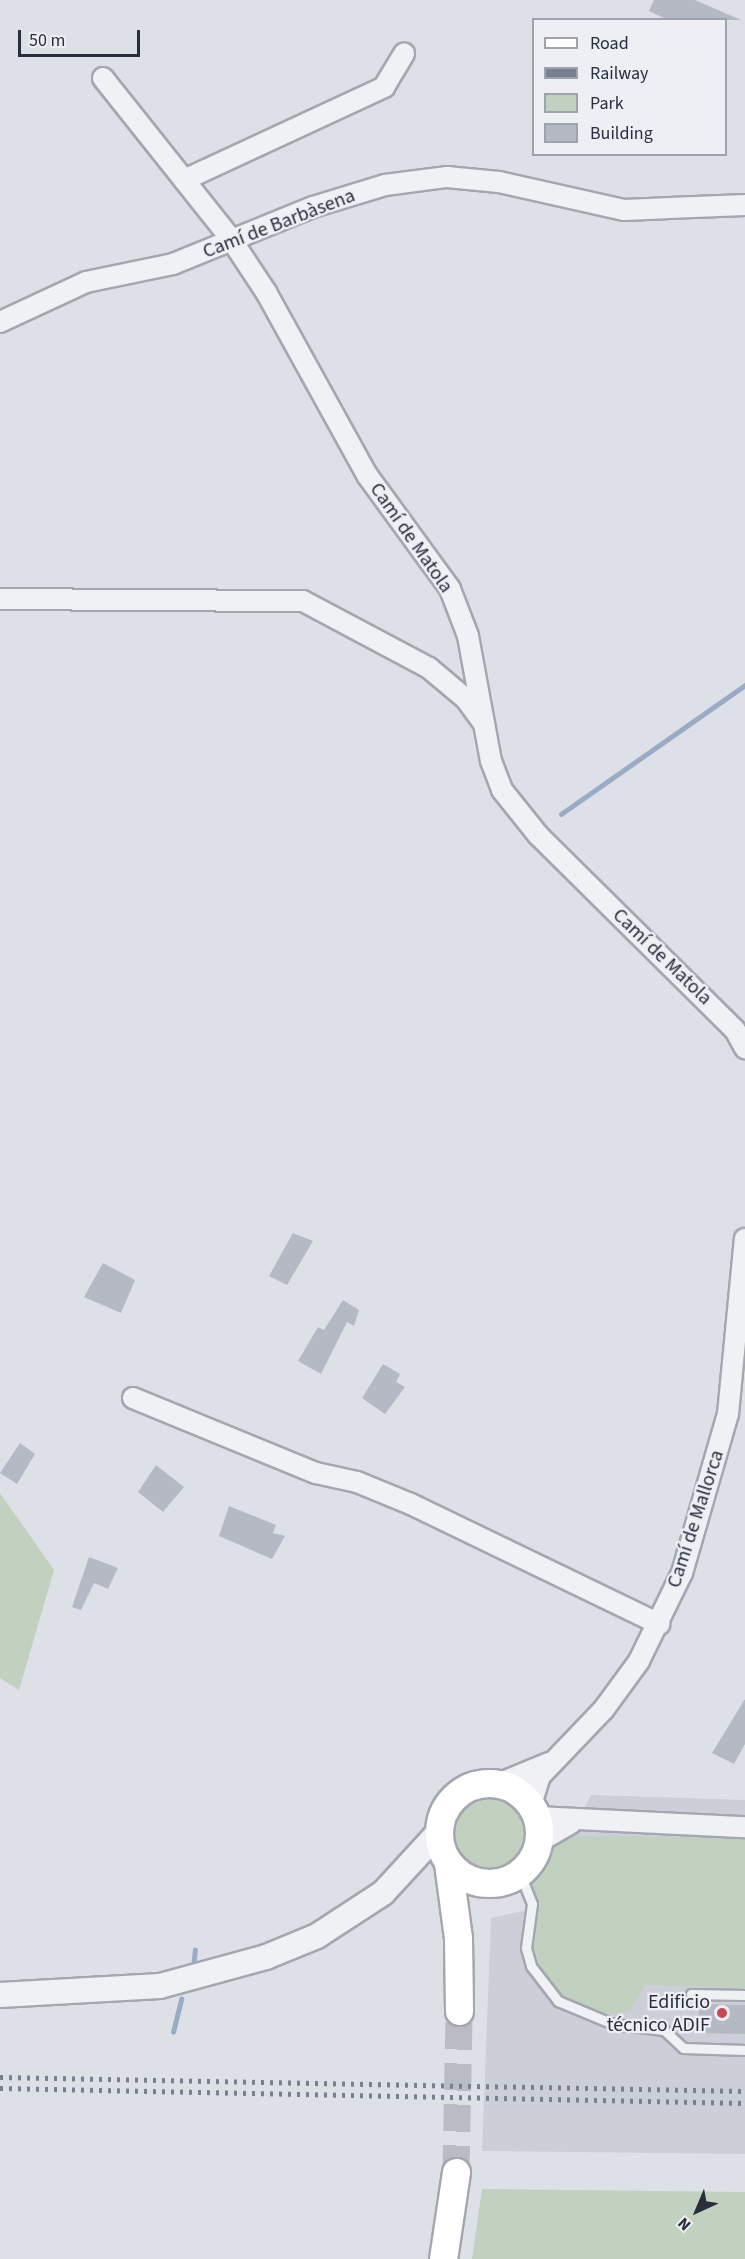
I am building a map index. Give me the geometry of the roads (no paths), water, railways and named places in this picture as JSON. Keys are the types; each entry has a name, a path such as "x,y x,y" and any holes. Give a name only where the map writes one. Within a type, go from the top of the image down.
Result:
{"main road":[{"path":"458,1938 464,1909 482,1884 520,1874 536,1821 498,1784 460,1792 443,1813 439,1832 448,1863 458,1938 459,2011"},
{"path":"448,1863 482,1884"},
{"path":"443,2259 456,2172"}],"street":[{"path":"184,180 384,87 404,54"},
{"name":"Camí de Matola","path":"103,78 231,239 266,292 367,475 450,589 468,636 502,790 524,817 690,982 745,1048"},
{"name":"Camí de Barbàsena","path":"0,322 86,282 173,264 231,239 385,185 447,177 499,182 624,210 745,205"},
{"path":"0,599 303,601 429,668 466,699 488,728"},
{"name":"Camí de Mallorca","path":"536,1821 535,1784 554,1760 621,1689 659,1624 681,1573 728,1414 745,1239"},
{"path":"133,1398 316,1473 357,1482 411,1504 659,1624"},
{"name":"Camí de Mallorca","path":"498,1784 554,1760"},
{"path":"536,1821 579,1820 745,1827"},
{"path":"0,1995 160,1986 277,1953 331,1928 383,1893 439,1832"},
{"path":"0,2001 137,1995 255,1968 356,1924 448,1863"}],"lane":[{"path":"520,1874 532,1904 526,1948 531,1966 558,2001 613,2024 664,2030 683,2048 745,2050"},
{"path":"691,1994 745,1995"}],"waterway":[{"path":"561,814 745,685"},
{"path":"193,1968 195,1950"},
{"path":"173,2032 181,1999"}],"tunnel":[{"path":"456,2172 459,2011"}],"railway":[{"path":"0,2077 745,2091"},
{"path":"0,2088 745,2103"}],"place":[{"name":"Edificio técnico ADIF","path":"722,2013"}]}
